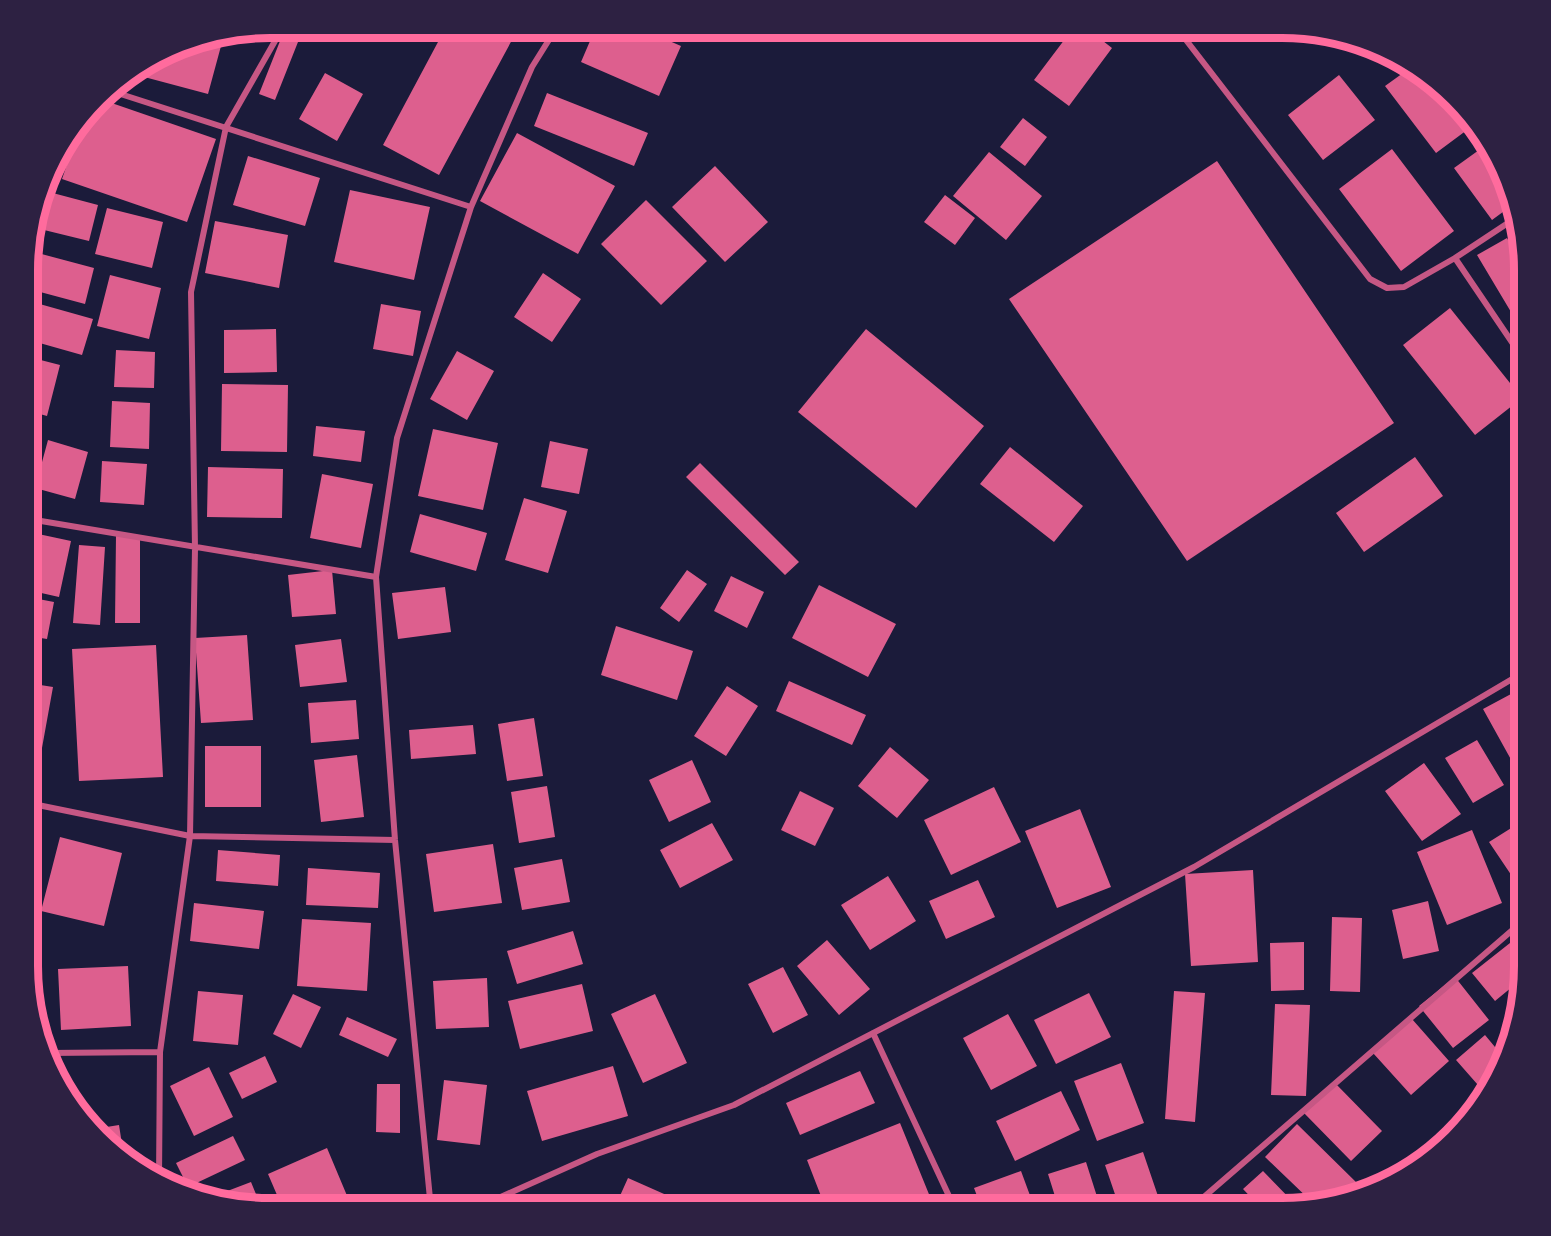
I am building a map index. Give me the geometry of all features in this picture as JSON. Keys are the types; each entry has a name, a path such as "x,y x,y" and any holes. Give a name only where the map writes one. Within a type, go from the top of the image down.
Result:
{"street":[{"path":"159,1170 160,1052 190,836 195,548 191,292 226,127 277,38"},
{"path":"430,1198 395,840 376,577 397,438 471,207 532,67 550,38"},
{"path":"1184,38 1370,279 1387,288 1404,287 1455,258 1509,223"},
{"path":"119,93 471,207"},
{"path":"1455,258 1514,345"},
{"path":"38,521 376,577"},
{"path":"499,1198 597,1154 734,1105 1194,867 1514,678"},
{"path":"38,805 190,836 395,840"},
{"path":"1202,1198 1514,929"},
{"path":"873,1033 950,1198"},
{"path":"54,1053 160,1052"}],"building":[{"path":"281,38 298,42 275,100 259,94"},
{"path":"440,38 513,38 439,175 383,145"},
{"path":"591,38 662,38 681,46 659,96 581,62"},
{"path":"1066,38 1099,38 1112,48 1069,106 1034,80"},
{"path":"222,42 208,94 142,76 181,55"},
{"path":"325,73 363,94 337,141 299,119"},
{"path":"1403,73 1423,85 1467,130 1436,153 1385,86"},
{"path":"1339,75 1375,120 1323,160 1288,115"},
{"path":"547,93 648,133 634,166 534,126"},
{"path":"110,102 216,139 187,222 62,179 73,148 85,128"},
{"path":"1023,118 1047,137 1025,166 1000,147"},
{"path":"517,133 615,186 578,254 480,201"},
{"path":"1392,149 1454,231 1401,271 1339,189"},
{"path":"1479,150 1490,167 1506,210 1492,220 1454,168"},
{"path":"989,152 1042,196 1006,240 953,196"},
{"path":"248,156 320,178 305,226 233,205"},
{"path":"1217,161 1394,423 1187,561 1009,299"},
{"path":"715,166 768,222 725,262 672,207"},
{"path":"350,190 430,207 414,280 334,262"},
{"path":"51,193 98,205 89,241 41,229"},
{"path":"945,195 975,218 955,245 924,222"},
{"path":"646,200 707,261 661,305 601,244"},
{"path":"107,208 163,222 152,268 95,254"},
{"path":"215,221 288,235 279,288 205,273"},
{"path":"1507,238 1513,248 1514,310 1511,312 1477,255"},
{"path":"38,253 94,268 85,304 38,291"},
{"path":"543,273 581,299 552,342 514,317"},
{"path":"110,275 161,288 149,339 97,326"},
{"path":"38,304 93,319 82,355 38,343"},
{"path":"381,304 421,311 413,356 373,349"},
{"path":"1450,308 1514,388 1514,404 1475,435 1403,345"},
{"path":"276,329 277,372 224,373 224,330"},
{"path":"866,329 984,426 916,508 798,412"},
{"path":"116,350 155,352 154,388 114,387"},
{"path":"457,351 494,371 467,420 430,399"},
{"path":"38,359 60,365 47,416 38,414"},
{"path":"222,384 288,385 287,452 221,451"},
{"path":"112,401 150,403 149,449 110,447"},
{"path":"316,426 365,431 361,462 313,456"},
{"path":"433,429 498,443 483,510 418,496"},
{"path":"48,440 88,452 75,499 38,489 38,477"},
{"path":"550,441 588,449 579,494 541,487"},
{"path":"1010,447 1083,506 1054,542 980,484"},
{"path":"1415,457 1443,496 1364,552 1336,513"},
{"path":"102,461 147,464 144,505 100,502"},
{"path":"700,463 799,562 785,575 686,477"},
{"path":"208,467 283,469 282,518 207,517"},
{"path":"322,474 373,484 361,548 310,538"},
{"path":"524,498 567,511 548,573 505,560"},
{"path":"420,514 487,533 476,571 410,552"},
{"path":"38,534 71,541 59,597 38,592"},
{"path":"116,535 140,535 140,623 115,623"},
{"path":"79,545 105,547 100,625 73,623"},
{"path":"332,570 336,614 292,617 288,575"},
{"path":"687,570 707,584 679,622 660,608"},
{"path":"731,576 764,592 747,628 714,611"},
{"path":"819,585 896,624 868,677 792,638"},
{"path":"445,587 451,632 398,639 392,593"},
{"path":"38,599 54,602 47,639 38,638"},
{"path":"616,626 693,651 677,700 601,675"},
{"path":"247,635 253,720 201,723 195,638"},
{"path":"341,639 347,682 300,687 295,645"},
{"path":"156,645 163,777 79,781 72,649"},
{"path":"789,681 866,715 852,745 776,711"},
{"path":"38,685 53,687 40,759 38,759"},
{"path":"727,686 758,706 726,756 694,736"},
{"path":"1511,694 1514,699 1514,765 1483,709"},
{"path":"356,700 359,739 311,743 308,703"},
{"path":"534,718 543,776 507,781 498,724"},
{"path":"473,725 476,754 411,759 409,730"},
{"path":"1477,740 1504,785 1473,803 1445,758"},
{"path":"205,746 261,746 261,807 205,807"},
{"path":"890,747 929,780 897,818 858,786"},
{"path":"357,755 364,817 321,822 314,760"},
{"path":"692,760 711,802 669,822 649,780"},
{"path":"1424,763 1461,814 1422,841 1385,791"},
{"path":"547,786 555,837 519,843 511,792"},
{"path":"994,787 1021,842 951,875 924,820"},
{"path":"800,791 834,808 815,846 781,830"},
{"path":"1080,809 1111,887 1057,908 1025,831"},
{"path":"712,823 733,860 680,888 660,850"},
{"path":"1514,826 1514,879 1489,842"},
{"path":"1472,830 1502,903 1447,925 1417,852"},
{"path":"60,837 122,853 104,926 41,911"},
{"path":"493,844 502,903 434,912 426,854"},
{"path":"218,850 280,855 278,886 216,881"},
{"path":"562,859 570,902 522,910 514,868"},
{"path":"308,868 380,873 378,908 306,905"},
{"path":"1253,870 1258,962 1191,966 1185,874"},
{"path":"888,876 916,921 870,950 841,905"},
{"path":"978,880 995,917 946,939 929,901"},
{"path":"1428,901 1439,951 1403,959 1392,910"},
{"path":"194,903 264,911 259,949 190,941"},
{"path":"1332,917 1362,918 1360,992 1330,991"},
{"path":"302,919 371,923 367,991 297,986"},
{"path":"573,931 583,964 517,984 507,951"},
{"path":"827,940 870,989 839,1015 797,966"},
{"path":"1304,942 1304,990 1271,991 1270,943"},
{"path":"1510,943 1514,948 1513,986 1495,1001 1472,973"},
{"path":"128,966 131,1026 61,1030 58,969"},
{"path":"783,967 808,1015 773,1033 748,984"},
{"path":"1455,977 1489,1020 1453,1048 1419,1006"},
{"path":"487,978 489,1027 436,1029 433,981"},
{"path":"582,984 593,1031 520,1049 508,1001"},
{"path":"198,991 243,995 238,1045 193,1041"},
{"path":"1174,991 1205,993 1195,1122 1165,1119"},
{"path":"1089,993 1111,1037 1056,1064 1034,1020"},
{"path":"293,994 321,1007 301,1048 273,1034"},
{"path":"655,994 687,1063 643,1083 611,1014"},
{"path":"1275,1004 1310,1005 1306,1096 1271,1095"},
{"path":"1008,1014 1037,1066 991,1090 963,1038"},
{"path":"347,1017 397,1039 388,1057 339,1035"},
{"path":"1412,1019 1449,1061 1411,1095 1373,1053"},
{"path":"1485,1035 1498,1050 1479,1086 1456,1060"},
{"path":"265,1056 277,1082 242,1099 229,1073"},
{"path":"1121,1063 1144,1123 1097,1141 1074,1081"},
{"path":"613,1066 628,1116 542,1141 527,1091"},
{"path":"209,1067 233,1117 194,1136 170,1086"},
{"path":"860,1071 875,1103 800,1135 786,1103"},
{"path":"444,1080 487,1085 480,1145 437,1140"},
{"path":"1335,1083 1382,1131 1351,1161 1304,1113"},
{"path":"377,1084 400,1084 400,1133 376,1132"},
{"path":"1061,1091 1080,1130 1015,1161 996,1121"},
{"path":"900,1123 931,1198 822,1198 807,1160"},
{"path":"1297,1124 1359,1185 1307,1197 1265,1157"},
{"path":"119,1125 122,1146 117,1141 103,1127"},
{"path":"233,1136 245,1160 192,1185 186,1183 176,1163"},
{"path":"327,1148 348,1198 278,1198 268,1174"},
{"path":"1143,1152 1159,1198 1116,1198 1105,1165"},
{"path":"1086,1162 1097,1198 1056,1198 1048,1174"},
{"path":"1021,1171 1031,1198 978,1198 974,1188"},
{"path":"1263,1171 1289,1198 1252,1198 1243,1189"},
{"path":"628,1178 673,1198 619,1198"},
{"path":"251,1182 258,1198 239,1197 221,1193"}]}
